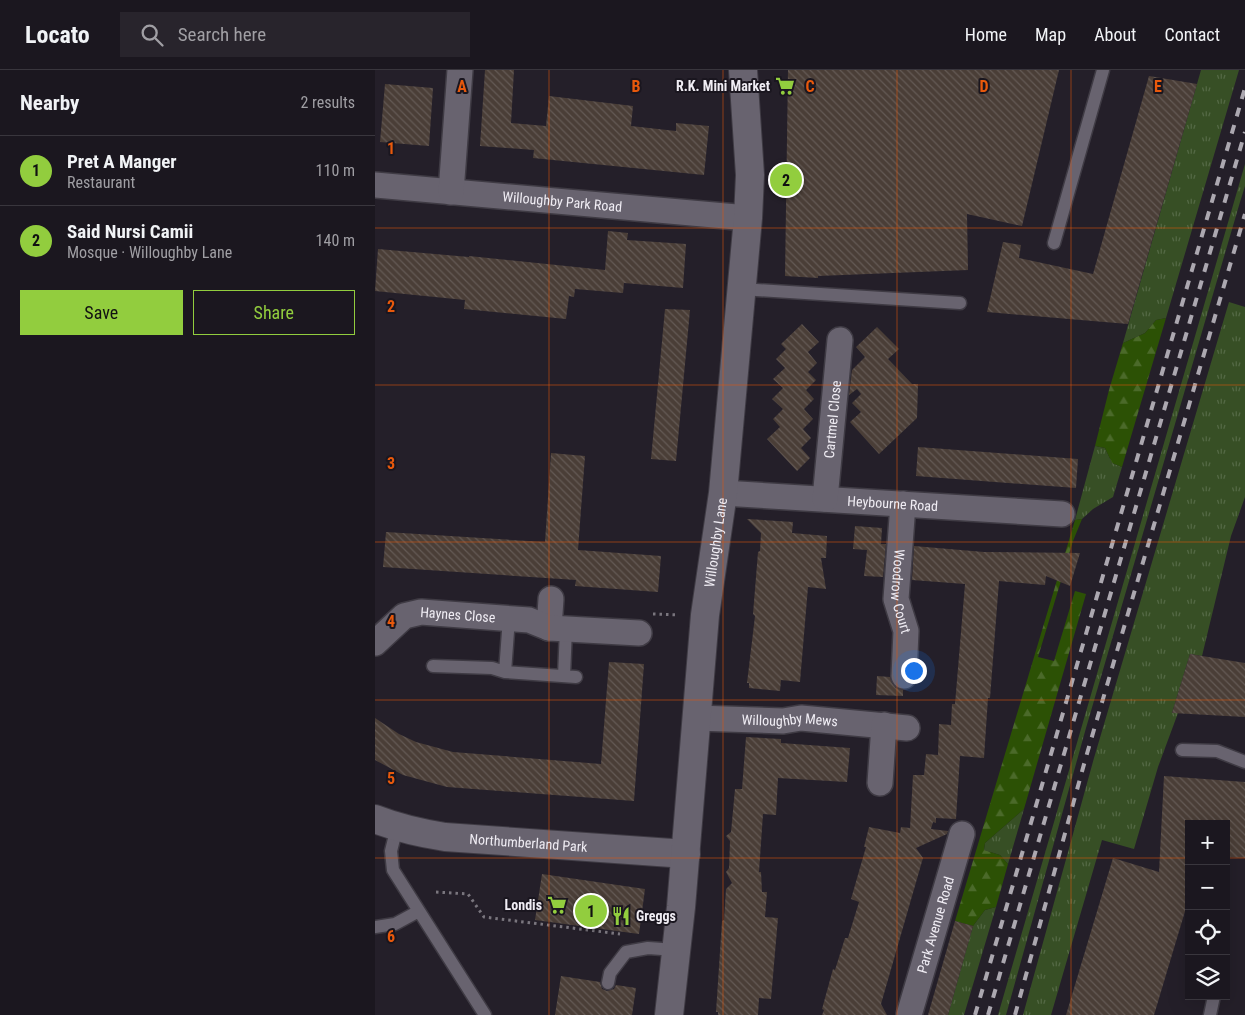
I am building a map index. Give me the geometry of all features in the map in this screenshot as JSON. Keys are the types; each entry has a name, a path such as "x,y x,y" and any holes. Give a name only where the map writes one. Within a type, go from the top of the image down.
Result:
{"street":[{"path":"451,192 460,70"},
{"name":"Willoughby Lane","path":"669,1015 686,854 705,615 723,493 748,218 750,176 743,70"},
{"name":"Willoughby Park Road","path":"375,185 748,218"},
{"name":"Cartmel Close","path":"825,499 840,340"},
{"name":"Heybourne Road","path":"723,493 1062,514"},
{"name":"Woodrow Court","path":"903,504 896,599 906,631 904,676"},
{"path":"551,598 557,628"},
{"name":"Haynes Close","path":"375,643 404,616 415,612 509,618 529,620 557,628 639,634"},
{"name":"Willoughby Mews","path":"696,718 783,721 801,718 896,726 880,783"},
{"name":"Northumberland Park","path":"386,823 420,833 445,837 686,854"},
{"name":"Park Avenue Road","path":"909,1015 962,834"}],"lane":[{"path":"1054,243 1103,70"},
{"path":"741,290 960,303"},
{"path":"505,672 509,618"},
{"path":"433,666 492,668 505,672 570,676 557,628"},
{"path":"1182,750 1217,752 1245,762"},
{"path":"386,823 393,870 485,1015"},
{"path":"375,927 395,924 419,911"},
{"path":"608,984 610,973 626,952 648,948 676,950"},
{"path":"1210,1015 1213,1000"}],"path":[{"path":"639,634 646,614 705,615"},
{"path":"436,892 468,894 484,917 630,935"}],"green space":[{"path":"1201,70 1239,70 1166,318 1156,320 1145,333 1123,343"},
{"path":"1245,164 1245,186 1086,728 1006,1015 998,1015"},
{"path":"1229,302 1245,307 1245,497 1231,536 1202,656 1190,654 1172,713 1178,713 1158,767 1134,849 1102,840 1051,1015 1023,1015 1094,758"},
{"path":"1166,318 1122,467 1112,463 1105,448 1095,446 1109,390 1123,343 1145,333 1156,320"},
{"path":"1095,446 1105,448 1112,463 1122,467 1113,497 1093,509 1082,519 1075,520"},
{"path":"1082,519 1073,541 1038,657 1054,661 1075,591 1086,594 1024,809 985,843 984,850 1000,855 1008,864 996,907 985,910 973,926 955,921 1075,520"},
{"path":"1024,809 1008,864 1000,855 984,850 985,843"},
{"path":"996,907 964,1015 948,1015 973,926 985,910"}],"building":[{"path":"485,70 514,70 511,123 546,126 549,96 633,106 631,126 676,131 676,123 709,126 704,175 533,158 534,150 480,146"},
{"path":"788,70 1059,70 1022,226 967,214 968,270 818,276 818,278 785,276"},
{"path":"1149,76 1197,84 1128,324 987,312 1003,242 1021,245 1019,258 1093,274"},
{"path":"385,84 433,88 429,146 380,142"},
{"path":"608,231 628,233 627,240 686,244 683,288 624,283 623,293 575,289 574,297 569,296 566,319 464,309 465,300 375,291 378,249 605,270"},
{"path":"665,309 690,310 676,461 651,459"},
{"path":"802,324 819,342 808,352 817,363 808,372 816,380 806,390 814,399 804,409 813,419 803,429 811,438 801,448 810,458 797,471 767,439 780,427 773,419 783,409 772,399 783,388 773,379 785,368 776,359 786,349 781,344"},
{"path":"877,327 899,349 888,359 912,384 918,384 917,418 879,454 850,422 861,412 852,403 861,394 857,389 849,395 852,370 865,357 856,347"},
{"path":"918,447 1078,459 1076,488 916,476"},
{"path":"551,453 585,456 578,550 661,556 658,592 575,586 576,580 383,567 386,532 545,542"},
{"path":"747,519 793,522 792,533 827,536 826,558 821,558 826,589 808,587 800,682 781,680 780,691 749,688 749,683 747,683 755,616 753,614 761,533"},
{"path":"855,526 882,528 881,544 886,544 883,577 864,576 867,550 853,549"},
{"path":"914,546 984,552 1080,553 1070,586 1046,576 1045,585 999,581 984,758 960,756 956,819 936,818 936,823 933,822 931,829 948,831 947,834 916,848 923,858 881,1004 887,1015 822,1015 833,969 835,970 845,938 848,938 859,902 851,899 866,847 864,847 869,827 900,833 901,827 910,828 913,775 924,775 926,754 938,755 939,724 951,725 952,704 955,704 965,584 912,580"},
{"path":"1190,654 1245,663 1245,717 1172,713"},
{"path":"609,662 644,664 634,801 447,787 403,775 375,760 375,718 399,734 416,742 453,752 601,764"},
{"path":"877,676 890,677 896,688 903,690 903,696 876,695"},
{"path":"746,737 781,739 781,743 850,748 847,782 778,778 776,815 763,814 759,872 761,872 762,892 767,892 765,917 778,918 771,999 759,998 758,1015 718,1015 718,1012 716,1012 722,921 724,920 726,889 732,883 726,872 729,868 730,841 726,836 731,832 735,789 742,789"},
{"path":"1164,776 1245,782 1245,858 1230,857 1230,820 1185,820 1185,911 1154,1015 1066,1015 1113,858 1159,872"},
{"path":"542,874 645,889 639,934 535,920"},
{"path":"955,921 973,926 948,1015 928,1015"},
{"path":"561,976 600,982 602,989 607,991 614,989 616,985 636,988 632,1015 555,1015"}],"railway":[{"path":"975,1015 1245,88"},
{"path":"988,1015 1245,132"},
{"path":"1015,1015 1086,757 1245,214"}],"place":[{"name":"R.K. Mini Market","path":"785,86"},
{"name":"Said Nursi Camii","path":"786,180"},
{"name":"Londis","path":"557,905"},
{"name":"Pret A Manger","path":"591,911"},
{"name":"Greggs","path":"621,916"}]}
